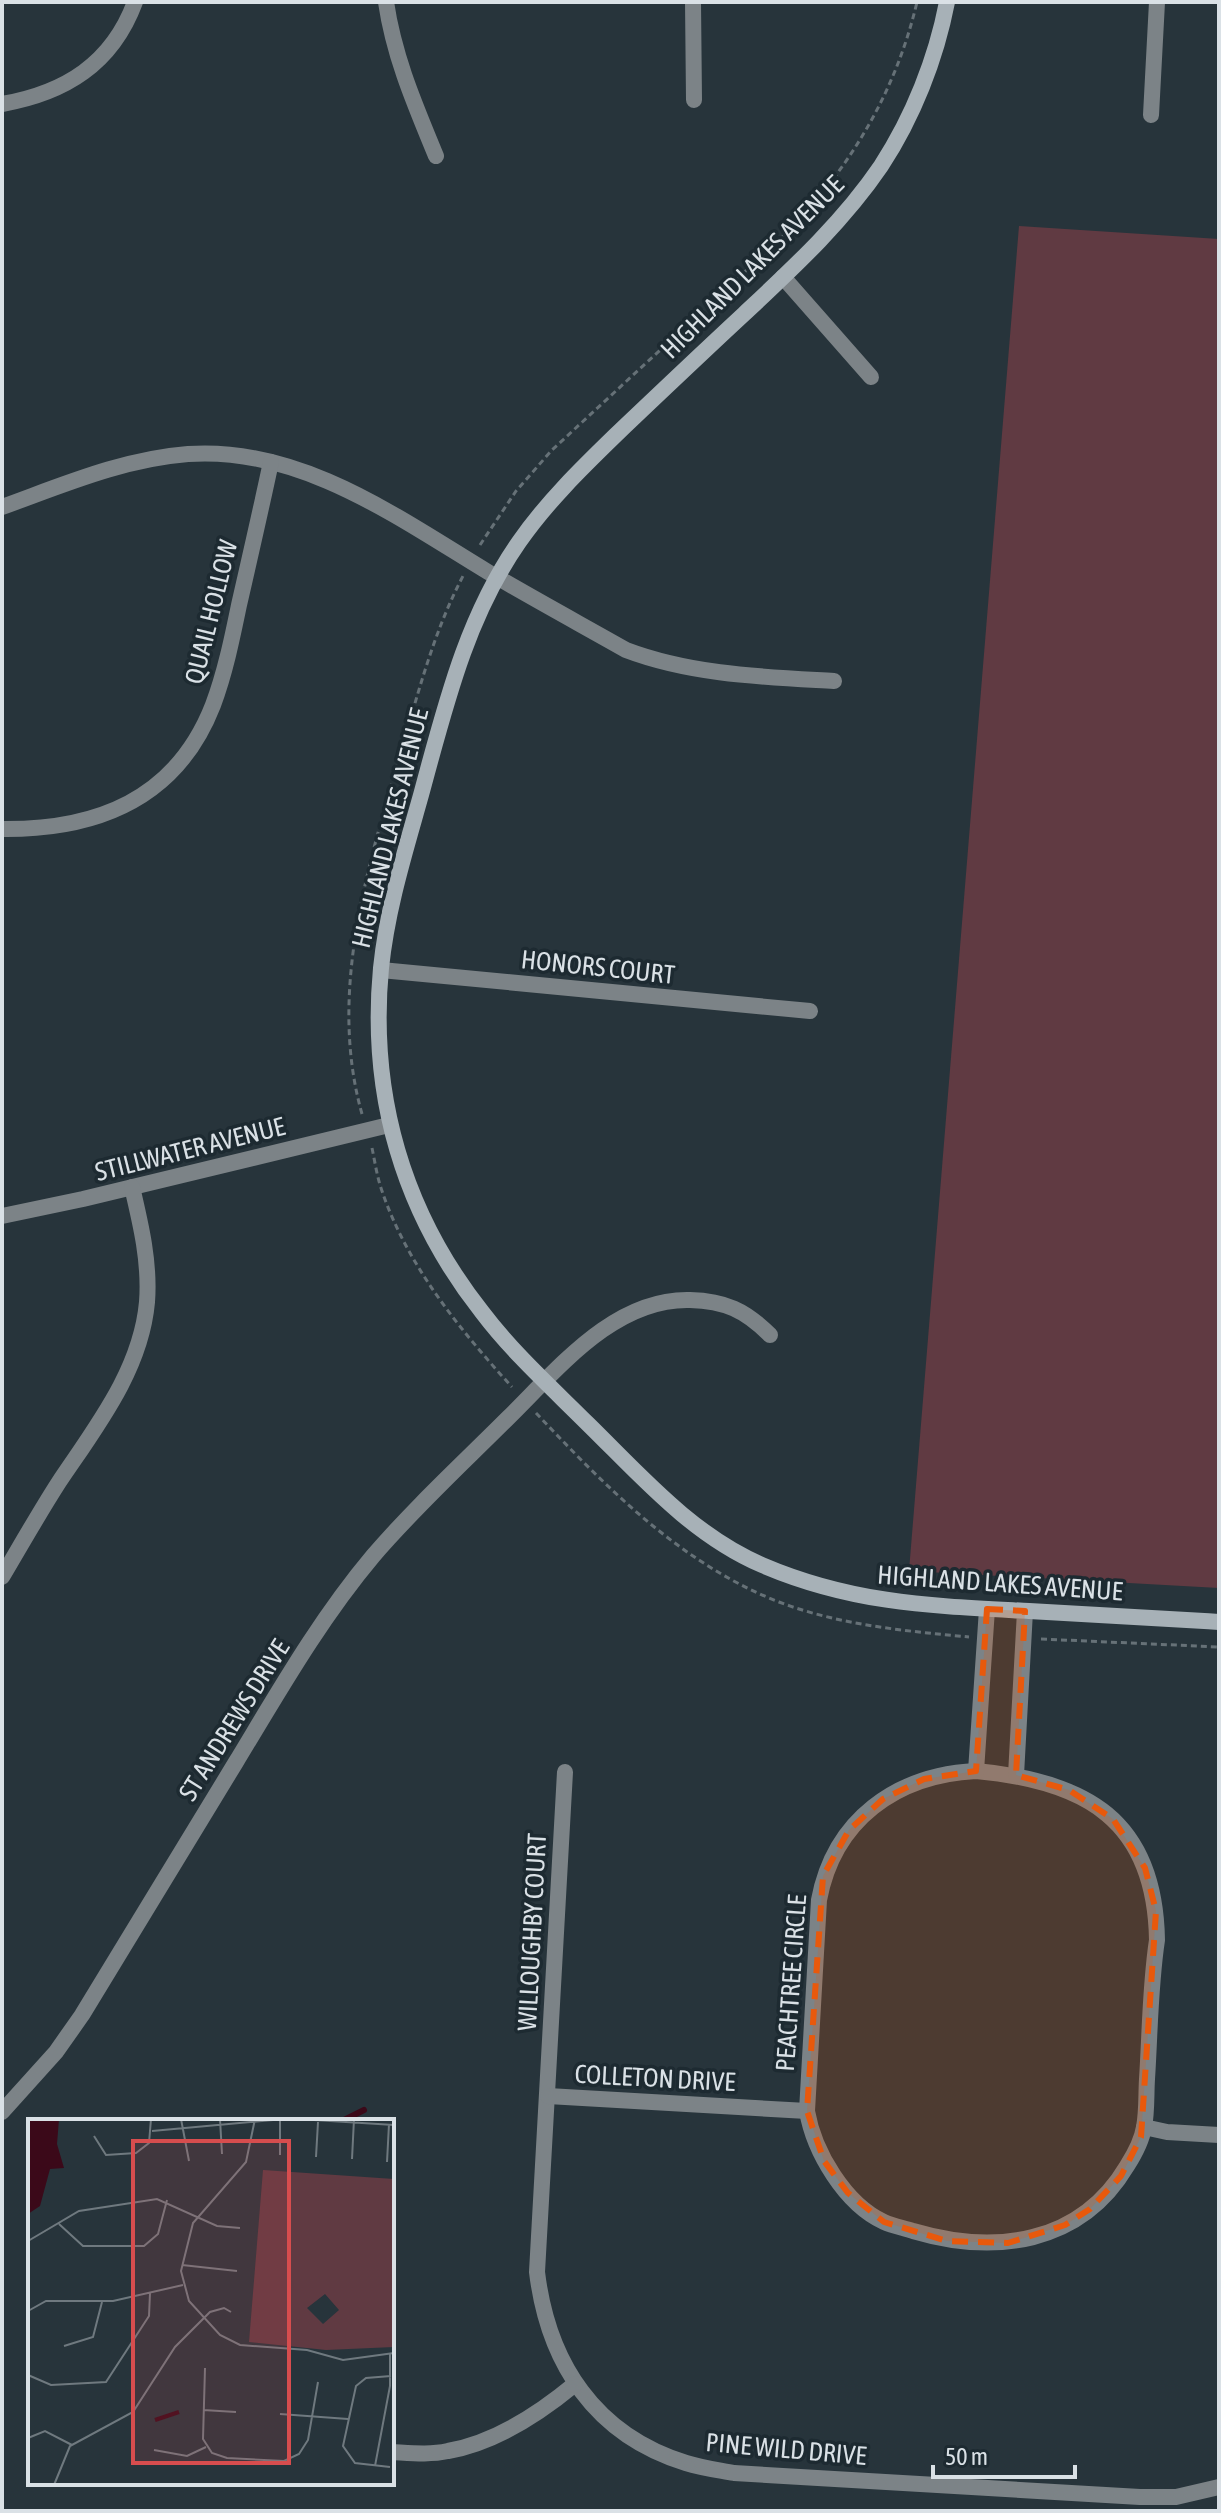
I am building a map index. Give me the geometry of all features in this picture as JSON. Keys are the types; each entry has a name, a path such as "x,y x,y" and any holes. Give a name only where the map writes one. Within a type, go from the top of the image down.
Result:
{"street":[{"path":"2,104 41,95 76,79 113,44 129,19 135,2"},
{"path":"386,2 391,38 402,73 436,156"},
{"path":"693,2 694,100"},
{"name":"HIGHLAND LAKES AVENUE","path":"947,2 927,73 908,119 883,163 852,205 783,277 567,483 517,544 467,639 449,692 400,870 386,935 381,970 379,1037 389,1125 416,1204 454,1274 484,1316 543,1380 680,1513 738,1553 761,1565 834,1591 884,1602 1219,1622"},
{"path":"1151,115 1157,2"},
{"path":"783,277 871,377"},
{"path":"2,507 106,470 149,459 190,454 231,455 271,462 309,473 374,504 626,650 688,668 834,681"},
{"name":"QUAIL HOLLOW","path":"2,829 60,827 91,820 121,808 149,791 184,757 212,707 226,667 271,462"},
{"name":"HONORS COURT","path":"381,970 810,1011"},
{"name":"STILLWATER AVENUE","path":"2,1216 389,1125"},
{"path":"2,1577 56,1487 110,1406 136,1352 146,1310 148,1268 132,1187"},
{"name":"ST ANDREWS DRIVE","path":"2,2112 56,2052 82,2015 333,1608 373,1556 418,1507 543,1380 612,1322 653,1304 677,1299 713,1300 735,1308 770,1335"},
{"path":"976,1771 987,1609"},
{"path":"1016,1775 1025,1611"},
{"name":"PEACHTREE CIRCLE","path":"976,1771 1016,1775 1069,1790 1103,1810 1131,1842 1150,1882 1156,1911 1157,1940 1144,2127 1121,2176 1101,2199 1065,2225 1037,2237 1008,2243 947,2241 884,2222 848,2193 818,2150 807,2111 819,1900 823,1876 833,1852 849,1830 871,1809 896,1792 924,1779 976,1771"},
{"name":"WILLOUGHBY COURT","path":"548,2096 565,1772"},
{"name":"COLLETON DRIVE","path":"548,2096 807,2111"},
{"name":"PINE WILD DRIVE","path":"548,2096 537,2272 547,2327 561,2361 575,2384 620,2429 644,2445 687,2463 734,2473 1140,2497 1176,2497 1219,2487"},
{"path":"1144,2127 1167,2132 1219,2135"},
{"path":"394,2452 423,2454 462,2448 502,2432 540,2410 575,2384"}],"path":[{"path":"917,2 908,41 889,87 858,146 826,192 790,230 552,450 516,491 471,561 437,633 420,684 361,899 348,1012 358,1096 381,1190 416,1260 446,1308 491,1366 647,1522 685,1551 737,1582 779,1602 837,1620 897,1630 985,1637"},
{"path":"1024,1639 1219,1647"}],"highlighted area":[{"path":"987,1609 1025,1611 1016,1775 1069,1790 1113,1819 1145,1868 1156,1911 1141,2137 1121,2176 1090,2209 1065,2225 1008,2243 947,2241 884,2222 848,2193 824,2161 807,2111 823,1876 849,1830 883,1799 924,1779 976,1771"}],"shaded area":[{"path":"1019,226 1219,239 1219,1588 909,1571"}],"waterway":[{"path":"346,2119 364,2110"}]}
